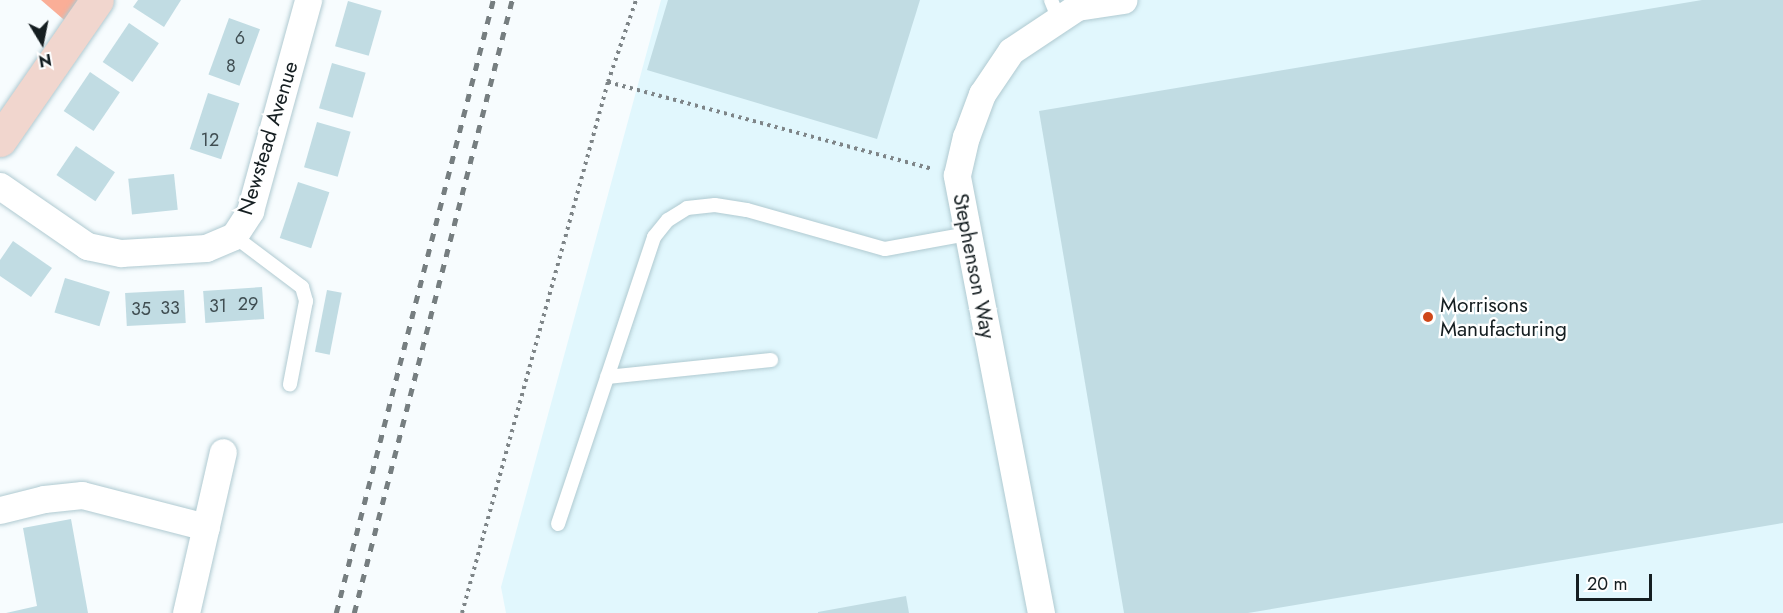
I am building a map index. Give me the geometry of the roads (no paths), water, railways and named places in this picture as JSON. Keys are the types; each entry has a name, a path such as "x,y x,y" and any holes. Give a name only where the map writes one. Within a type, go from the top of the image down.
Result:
{"street":[{"path":"0,140 97,0"},
{"name":"Newstead Avenue","path":"0,186 87,246 121,253 206,248 234,236 250,211 308,0"},
{"name":"Stephenson Way","path":"1041,613 957,175 966,137 982,94 1011,51 1055,10 1123,0"},
{"path":"186,613 223,452"},
{"path":"0,510 44,499 82,495 206,527"}],"lane":[{"path":"558,524 654,237 668,220 687,208 715,205 747,210 885,249 967,234"},
{"path":"234,236 302,287 306,301 290,384"},
{"path":"608,377 771,360"}],"railway":[{"path":"336,613 493,0"},
{"path":"354,613 512,0"}],"place":[{"name":"Morrisons Manufacturing","path":"1428,317"}]}
